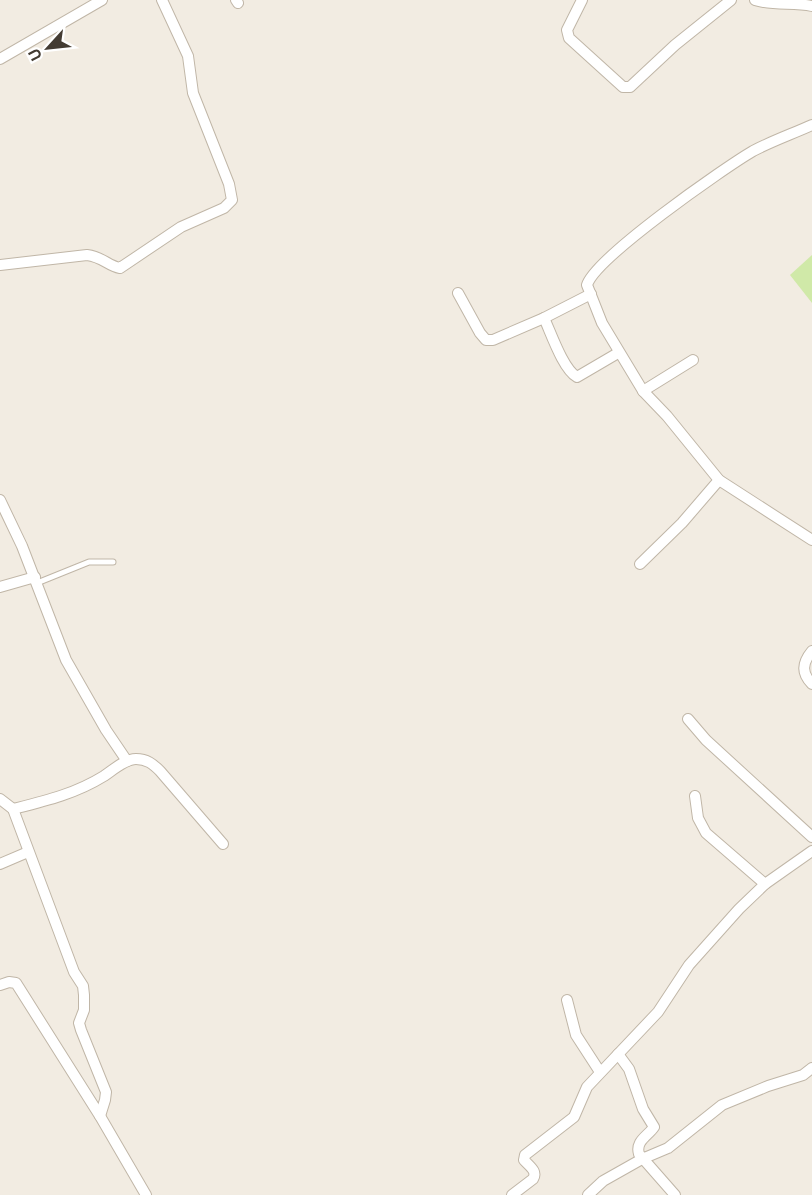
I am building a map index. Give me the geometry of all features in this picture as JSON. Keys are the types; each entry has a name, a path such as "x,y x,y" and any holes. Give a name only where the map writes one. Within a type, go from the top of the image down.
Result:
{"street":[{"path":"1,56 102,0"},
{"path":"0,264 87,255 97,256 116,268 120,268 181,227 224,208 232,200 229,184 193,93 188,56 162,0"},
{"path":"582,0 567,30 570,38 623,87 630,87 675,45 731,0"},
{"path":"755,0 766,3 792,1 812,6"},
{"path":"812,125 781,137 753,152 675,205 608,258 589,279 587,285 602,323 643,391 667,416 719,480 812,540"},
{"path":"458,293 486,340 493,340 544,318 591,294"},
{"path":"544,318 566,366 577,377 591,371 618,353"},
{"path":"643,391 693,360"},
{"path":"640,564 682,523 719,480"},
{"path":"0,500 36,580 66,660 106,730 128,761"},
{"path":"0,587 36,580"},
{"path":"812,651 803,669 805,676 812,684"},
{"path":"688,719 706,740 812,837"},
{"path":"13,809 55,799 73,792 91,784 128,761 136,759 153,764 223,844"},
{"path":"695,796 698,818 706,833 765,884"},
{"path":"0,799 13,809 74,972 83,986 84,1010 80,1017 81,1030 106,1092 100,1116"},
{"path":"512,1195 535,1176 534,1171 524,1160 525,1155 574,1117 586,1087 658,1012 703,949 765,884 812,851"},
{"path":"0,864 28,852"},
{"path":"0,985 9,982 16,983 100,1116 146,1195"},
{"path":"567,1000 576,1035 600,1072"},
{"path":"618,1054 630,1069 644,1109 654,1126 640,1142 638,1149 642,1159 675,1195"},
{"path":"588,1195 603,1181 642,1159 668,1148 722,1105 802,1075 812,1068"}],"lane":[{"path":"36,580 88,562 114,562"}],"green space":[{"path":"812,255 812,303 790,275"}]}
